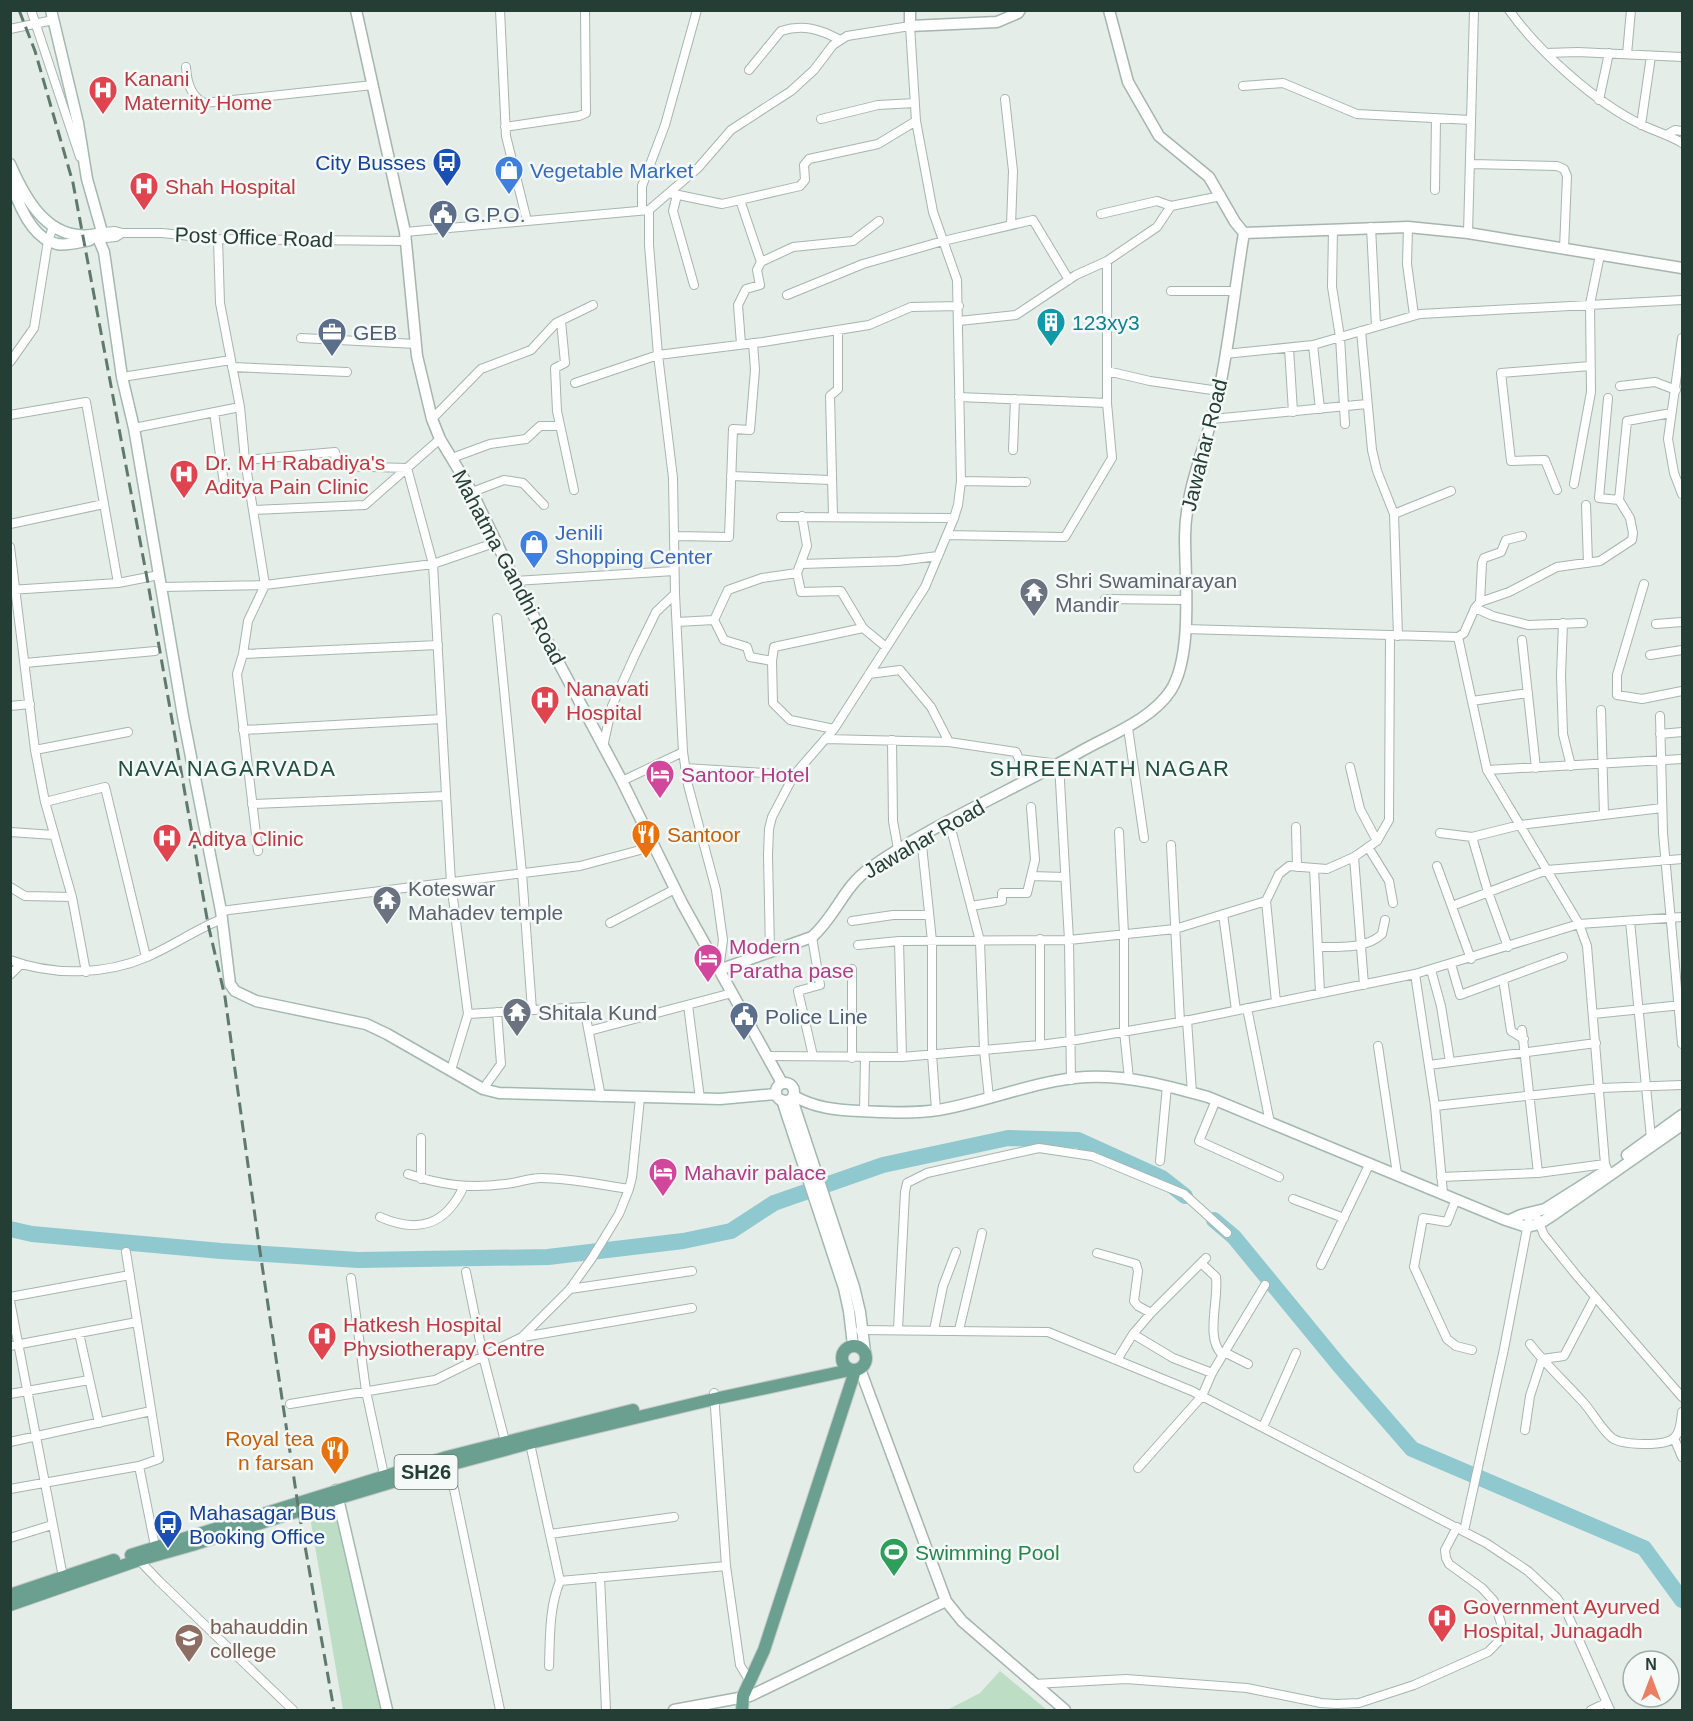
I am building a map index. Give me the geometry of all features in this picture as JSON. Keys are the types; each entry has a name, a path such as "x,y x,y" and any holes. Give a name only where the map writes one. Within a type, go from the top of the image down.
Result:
{"main road":[{"path":"742,1710 749,1681 764,1650 852,1368 866,1362 862,1348 853,1345 842,1354 852,1368"},
{"name":"SH26","path":"10,1595 155,1546 337,1494 449,1466 529,1439 794,1377 852,1368"},
{"name":"SH26","path":"10,1605 139,1560 214,1539 384,1475 505,1441 529,1439"},
{"path":"746,1696 750,1710"}],"street":[{"path":"31,10 87,179 104,252 122,377 134,428 183,716 221,915 230,984 235,991 256,1001 366,1024 483,1089 498,1093 700,1099 786,1097 820,1108 864,1111 936,1110 1085,1077 1129,1079 1167,1086 1216,1100 1527,1227"},
{"name":"Mahatma Gandhi Road","path":"356,10 405,236 417,356 432,418 440,440 472,492 515,581 622,781 675,889 719,970 782,1083 792,1085 795,1090 786,1097"},
{"path":"500,10 506,136 527,221"},
{"path":"505,127 586,113 585,10"},
{"path":"697,10 665,125 642,186 650,245 658,355 673,478 674,572 683,752 685,768 715,883 723,940 719,970 812,937 820,985 798,991 813,1056"},
{"path":"770,951 769,829 779,800 794,775 834,729 925,587 958,505 961,481 957,279 933,212 916,121 909,10"},
{"path":"646,210 673,194 731,130 791,91 840,40 856,34 910,26 997,22 1018,14 1020,10"},
{"path":"1109,10 1128,82 1159,136 1209,177 1234,222 1244,233 1408,226 1468,233 1683,268"},
{"path":"1468,233 1474,10"},
{"path":"1509,10 1519,25 1546,53 1599,100 1641,125 1668,134 1683,143"},
{"path":"1627,54 1631,10"},
{"path":"10,29 36,24 52,15 78,123 87,179"},
{"path":"750,70 781,31 801,26 808,27 828,33 840,40"},
{"path":"1546,53 1609,53 1683,57"},
{"path":"1599,100 1609,53"},
{"path":"1641,125 1652,56"},
{"path":"186,67 187,79 192,92 198,100 204,103 373,85"},
{"path":"1243,86 1283,83 1357,114 1471,120"},
{"path":"1005,99 1013,171 1011,225"},
{"path":"820,119 878,105 915,104"},
{"path":"1435,190 1436,118"},
{"path":"673,194 722,204 800,186 805,180 804,165 809,159 878,144 916,121"},
{"path":"1668,134 1675,130 1683,131"},
{"path":"10,164 22,192 40,216 67,233 100,236"},
{"path":"1470,164 1557,166 1564,169 1567,176 1564,249"},
{"path":"10,182 31,225 48,241 70,244 100,236"},
{"path":"673,194 673,211 694,285"},
{"path":"1101,214 1157,201 1171,206 1221,196"},
{"path":"740,200 760,262 757,270 760,285 746,289 738,305 741,344"},
{"path":"959,321 1017,315 1070,280 1107,261 1157,227 1171,206"},
{"name":"Post Office Road","path":"100,236 116,237 122,233 162,233 218,239 405,236 527,221 646,210"},
{"path":"788,295 863,264 943,241 1033,220 1070,280"},
{"path":"760,262 794,247 853,241 879,221"},
{"path":"10,362 34,328 48,241 53,226"},
{"path":"1408,226 1407,264 1414,315"},
{"path":"1371,227 1376,326"},
{"path":"1333,229 1332,287 1340,337 1344,424"},
{"name":"Jawahar Road","path":"812,937 822,929 857,877 921,836 1128,728 1171,690 1180,669 1185,629 1187,510 1219,391 1244,233"},
{"path":"218,239 220,303 240,407 245,460 265,585 248,621 243,654 237,674 258,851"},
{"path":"1574,484 1591,393 1590,304 1600,255"},
{"path":"947,535 1065,537 1112,458 1107,403 1107,261"},
{"path":"1171,291 1234,291"},
{"path":"1225,354 1313,345 1414,315 1683,300"},
{"path":"432,418 481,369 531,350 556,323 593,305"},
{"path":"575,383 658,355 869,325 911,307 959,306"},
{"path":"561,321 565,363 555,368 557,411 574,490"},
{"path":"833,516 830,396 838,389 838,330"},
{"path":"1276,1002 1266,901 1279,874 1288,866 1327,869 1354,857 1377,841 1389,820 1394,635 1394,514 1377,471 1367,404 1360,331"},
{"path":"301,338 416,344"},
{"path":"1683,339 1678,387 1671,413 1668,440 1674,473 1683,494"},
{"path":"675,536 729,537 733,429 750,430 755,370 753,343"},
{"path":"1313,345 1320,409"},
{"path":"1289,348 1293,412"},
{"path":"122,377 232,363 347,372"},
{"path":"1557,490 1545,460 1511,461 1500,373 1590,366"},
{"path":"1107,371 1157,382 1219,391"},
{"path":"1620,386 1655,382 1678,387"},
{"path":"959,397 1107,403"},
{"path":"1608,398 1599,498 1618,500"},
{"path":"1013,450 1015,399"},
{"path":"10,415 86,402 118,583"},
{"path":"1212,419 1367,404"},
{"path":"134,428 240,407"},
{"path":"214,412 225,491"},
{"path":"1478,605 1557,567 1600,561 1632,540 1634,533 1630,518 1618,500 1627,421 1671,413"},
{"path":"452,458 490,444 526,439 540,426 560,426"},
{"path":"253,510 365,505 440,440"},
{"path":"245,460 335,452 336,466 407,468"},
{"path":"407,468 433,564 451,883 468,1014 451,1070"},
{"path":"731,476 831,480"},
{"path":"472,492 504,480 524,483 544,505"},
{"path":"961,481 1026,483"},
{"path":"1394,514 1451,491"},
{"path":"10,524 104,504"},
{"path":"1586,506 1588,563"},
{"path":"802,516 807,546 797,573 801,592 841,591 863,628 886,647"},
{"path":"781,517 954,518"},
{"path":"1185,629 1458,637 1464,633 1478,605 1484,558 1501,552 1506,540 1522,536"},
{"path":"161,587 265,585 433,564 497,542"},
{"path":"10,548 15,618 25,663 35,750 45,802 72,897 86,972"},
{"path":"801,564 898,561 938,556"},
{"path":"515,581 674,572"},
{"path":"714,620 728,590 762,579 797,573"},
{"path":"13,590 118,583 159,575"},
{"path":"1644,584 1617,675 1617,694 1642,699 1683,691"},
{"path":"603,748 612,706 635,655 656,612 675,594"},
{"path":"1105,599 1186,600"},
{"path":"1478,605 1493,616 1528,625 1583,623"},
{"path":"497,618 522,873 532,1010"},
{"path":"677,622 714,620"},
{"path":"714,620 724,640 747,647 750,657 772,662"},
{"path":"1656,624 1683,622"},
{"path":"1563,624 1561,675 1563,734 1571,766"},
{"path":"834,729 790,720 773,703 774,647 863,628"},
{"path":"1458,637 1487,770 1579,924 1587,946 1608,1170"},
{"path":"1522,640 1536,768"},
{"path":"243,654 438,645"},
{"path":"1650,655 1683,650"},
{"path":"25,663 155,651"},
{"path":"869,674 900,670 931,707 950,741"},
{"path":"1472,701 1528,693"},
{"path":"10,706 30,704"},
{"path":"1601,710 1604,815"},
{"path":"1660,716 1662,808 1671,918 1679,962 1683,1044"},
{"path":"243,730 442,718"},
{"path":"1128,728 1144,838"},
{"path":"35,750 128,732"},
{"path":"1660,734 1683,732"},
{"path":"825,739 950,741 1016,752 1019,759 1059,765 1069,940 1071,1080"},
{"path":"892,740 893,821 898,849"},
{"path":"622,781 683,752"},
{"path":"1487,770 1683,759"},
{"path":"1350,767 1360,809 1377,841"},
{"path":"685,768 794,775"},
{"path":"45,802 105,786 146,957"},
{"path":"252,804 446,796"},
{"path":"971,906 1002,902 1002,893 1027,893 1035,860 1031,807"},
{"path":"1440,833 1472,837 1520,825 1662,808"},
{"path":"949,821 980,940 984,1050 989,1098"},
{"path":"1296,827 1297,867"},
{"path":"10,832 54,835"},
{"path":"1119,832 1124,934 1124,1031 1129,1079"},
{"path":"921,836 932,941 932,1054 936,1110"},
{"path":"1472,837 1488,892 1508,947"},
{"path":"1172,845 1183,1021 1192,1093"},
{"path":"10,960 48,970 86,972 146,957 221,915 580,866 655,846"},
{"path":"1368,847 1389,881 1393,903"},
{"path":"1354,857 1364,985"},
{"path":"1452,906 1547,870 1683,859"},
{"path":"1437,866 1471,959"},
{"path":"1314,868 1320,993"},
{"path":"1031,876 1065,877"},
{"path":"10,886 24,896 72,897"},
{"path":"610,923 675,889"},
{"path":"858,945 899,941 1069,940 1176,930 1266,901"},
{"path":"1224,914 1236,1011"},
{"path":"852,921 893,915 929,915"},
{"path":"768,1056 902,1057 1070,1041 1236,1011 1415,974 1471,959 1579,924 1683,917"},
{"path":"1318,947 1345,947 1378,938 1382,934 1386,920"},
{"path":"1630,921 1644,1085 1651,1138"},
{"path":"1040,939 1040,1045"},
{"path":"899,941 902,1057"},
{"path":"1451,964 1460,995 1563,957"},
{"path":"10,975 21,964"},
{"path":"852,969 852,1058"},
{"path":"1431,970 1441,1006 1449,1062"},
{"path":"1415,974 1435,1106 1443,1193"},
{"path":"1503,979 1511,1031 1524,1039"},
{"path":"589,1031 732,993"},
{"path":"688,1005 700,1099"},
{"path":"1593,1014 1681,1005"},
{"path":"468,1014 584,1007 601,1097"},
{"path":"1247,1008 1270,1123"},
{"path":"483,1089 501,1064 497,1012"},
{"path":"1522,1030 1538,1173"},
{"path":"1429,1065 1596,1043"},
{"path":"1378,1046 1397,1174"},
{"path":"864,1111 865,1058"},
{"path":"782,1083 778,1086 786,1097 804,1149 849,1288 857,1330 865,1352"},
{"path":"1435,1106 1600,1088 1683,1085"},
{"path":"1160,1161 1167,1086"},
{"path":"522,1337 570,1289 619,1214 632,1177 640,1098"},
{"path":"1216,1100 1199,1141 1280,1177"},
{"path":"1441,1177 1608,1170 1683,1115"},
{"path":"1034,1684 1126,1679 1247,1689 1321,1704 1359,1703 1414,1685 1488,1652 1498,1642 1501,1634 1501,1623 1494,1601 1482,1588 1449,1564 1445,1550 1460,1529 1504,1349 1527,1227 1535,1217 1683,1125"},
{"path":"421,1138 421,1179"},
{"path":"898,1329 907,1183 915,1177 937,1170 988,1161 1039,1148 1092,1156 1184,1194 1227,1233"},
{"path":"1322,1265 1370,1163"},
{"path":"408,1174 444,1185 501,1185 549,1178 629,1189"},
{"path":"380,1217 399,1224 430,1223 454,1206 464,1186"},
{"path":"1293,1199 1344,1218"},
{"path":"1456,1199 1447,1222 1423,1218 1414,1267 1447,1340 1456,1346 1472,1350"},
{"path":"1510,1220 1521,1215 1535,1217"},
{"path":"1535,1217 1544,1235 1683,1397"},
{"path":"959,1330 982,1233"},
{"path":"10,1489 139,1466 159,1459 126,1252"},
{"path":"934,1329 941,1295 956,1252"},
{"path":"1097,1253 1136,1264 1138,1271 1134,1301 1151,1313"},
{"path":"1117,1360 1133,1334 1151,1313 1204,1261 1216,1277 1214,1337 1218,1350 1248,1364"},
{"path":"570,1289 692,1271"},
{"path":"466,1272 483,1356 505,1441"},
{"path":"10,1297 130,1275"},
{"path":"351,1278 366,1391 384,1475"},
{"path":"1138,1468 1202,1396 1223,1353 1265,1285"},
{"path":"1542,1359 1564,1356 1595,1297"},
{"path":"10,1301 15,1345 27,1391 63,1576"},
{"path":"290,1404 435,1380 522,1337 692,1308"},
{"path":"15,1345 137,1322"},
{"path":"857,1330 934,1329 1048,1332 1202,1396 1263,1427 1486,1543 1528,1571 1557,1598 1567,1613 1608,1707 1591,1710"},
{"path":"853,1345 857,1330"},
{"path":"79,1333 99,1423"},
{"path":"1133,1334 1173,1358 1212,1373"},
{"path":"1530,1344 1584,1403 1610,1436 1617,1441 1656,1443 1674,1438 1679,1430 1683,1412"},
{"path":"1263,1427 1296,1353"},
{"path":"1525,1430 1530,1396 1542,1359"},
{"path":"852,1368 946,1601 962,1621 1065,1710"},
{"path":"10,1394 89,1380"},
{"path":"714,1396 726,1566 740,1665 749,1681"},
{"path":"10,1442 152,1411"},
{"path":"1674,1438 1683,1457"},
{"path":"529,1439 560,1581 554,1595 551,1614 549,1666"},
{"path":"139,1466 155,1546"},
{"path":"449,1466 500,1710"},
{"path":"337,1494 387,1710"},
{"path":"550,1534 674,1516"},
{"path":"10,1538 52,1525"},
{"path":"139,1560 293,1710"},
{"path":"560,1581 726,1566"},
{"path":"600,1577 606,1710"},
{"path":"674,1710 746,1696 946,1601"}],"green space":[{"path":"335,1511 381,1710 343,1710 310,1517"},
{"path":"1000,1671 1047,1710 947,1710 980,1693"}],"waterway":[{"path":"10,1229 32,1234 221,1251 358,1260 548,1257 683,1241 731,1231 774,1203 883,1165 1008,1138 1078,1140 1162,1178 1185,1196"},
{"path":"1214,1220 1234,1237 1339,1365 1412,1449 1644,1548 1682,1600"}],"railway":[{"path":"19,10 35,51 73,183 147,578 208,924 225,997 299,1512 334,1710"}],"place":[{"name":"Kanani Maternity Home","path":"103,116"},
{"name":"City Busses","path":"447,188"},
{"name":"Vegetable Market","path":"509,196"},
{"name":"Shah Hospital","path":"144,212"},
{"name":"G.P.O.","path":"443,240"},
{"name":"123xy3","path":"1051,348"},
{"name":"GEB","path":"332,358"},
{"name":"Dr. M H Rabadiya's Aditya Pain Clinic","path":"184,500"},
{"name":"Jenili Shopping Center","path":"534,570"},
{"name":"Shri Swaminarayan Mandir","path":"1034,618"},
{"name":"Nanavati Hospital","path":"545,726"},
{"name":"Santoor Hotel","path":"660,800"},
{"name":"Santoor","path":"646,860"},
{"name":"Aditya Clinic","path":"167,864"},
{"name":"Koteswar Mahadev temple","path":"387,926"},
{"name":"Modern Paratha pase","path":"708,984"},
{"name":"Shitala Kund","path":"517,1038"},
{"name":"Police Line","path":"744,1042"},
{"name":"Mahavir palace","path":"663,1198"},
{"name":"Hatkesh Hospital Physiotherapy Centre","path":"322,1362"},
{"name":"Royal tea n farsan","path":"335,1476"},
{"name":"Mahasagar Bus Booking Office","path":"168,1550"},
{"name":"Swimming Pool","path":"894,1578"},
{"name":"Government Ayurved Hospital, Junagadh","path":"1442,1644"},
{"name":"bahauddin college","path":"189,1664"}],"district":[{"name":"NAVA NAGARVADA","path":"227,768"},
{"name":"SHREENATH NAGAR","path":"1110,768"}]}
